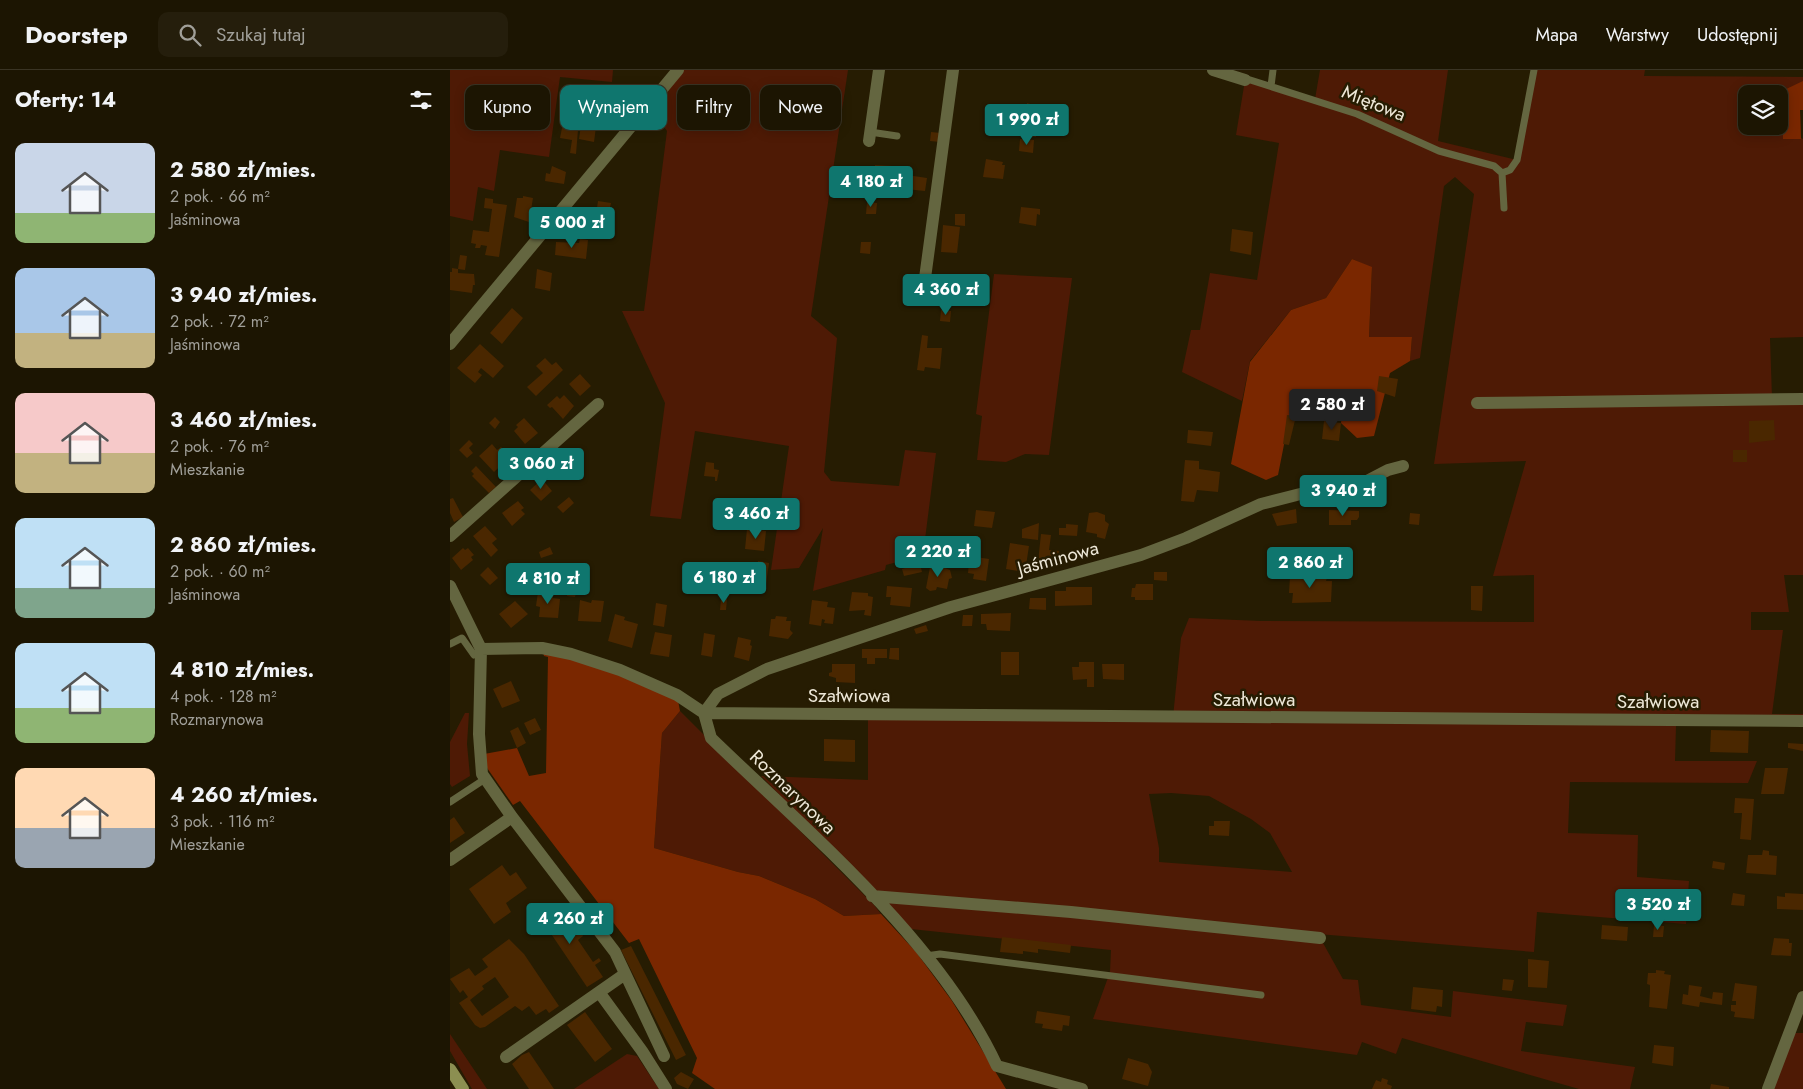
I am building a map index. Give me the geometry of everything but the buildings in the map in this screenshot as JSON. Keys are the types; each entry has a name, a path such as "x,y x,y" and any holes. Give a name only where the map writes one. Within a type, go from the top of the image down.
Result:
{"main road":[{"path":"450,1069 463,1089"}],"street":[{"path":"450,344 678,70"},
{"path":"870,137 879,70"},
{"path":"923,293 953,70"},
{"name":"Miętowa","path":"1213,70 1245,80"},
{"path":"1477,402 1803,399"},
{"path":"450,536 598,404"},
{"name":"Jaśminowa","path":"704,713 718,694 767,668 951,607 1141,555 1186,538 1261,504 1320,489 1364,483 1388,470 1403,466"},
{"path":"450,586 481,649 478,734 480,765 485,780 615,952 664,1056"},
{"path":"481,649 542,648 571,654 620,670 677,695 704,713"},
{"name":"Szałwiowa","path":"704,713 1803,721"},
{"name":"Rozmarynowa","path":"704,713 711,738 872,896 925,956 960,1004 997,1066 1082,1089"},
{"path":"450,860 512,817"},
{"path":"872,896 1072,912 1320,938"},
{"path":"506,1057 625,974"},
{"path":"599,992 642,1050 666,1089"},
{"path":"1768,1089 1803,997"}],"lane":[{"path":"1271,86 1273,70"},
{"path":"1504,208 1502,173 1510,170 1517,160 1534,70"},
{"name":"Miętowa","path":"1229,74 1357,114 1439,151 1494,166 1502,173"},
{"path":"870,137 897,136"},
{"path":"450,644 462,638 474,654 481,649"},
{"path":"450,802 485,780"},
{"path":"925,956 940,954 1261,995"}],"shaded area":[{"path":"450,70 613,70 612,82 560,77 549,157 500,150 494,191 478,187 473,221 450,216"},
{"path":"678,70 848,70 841,117 841,85 760,85 760,130 839,130 811,316 837,338 824,472 831,481 899,486 905,450 936,453 923,555 886,565 885,570 813,591 823,528 799,568 771,570 789,446 695,431 681,519 650,516 665,403 622,311 644,311 667,131 667,85 665,85"},
{"path":"1320,70 1448,70 1438,141 1517,160 1534,70 1645,70 1644,76 1803,77 1803,110 1800,110 1801,138 1803,139 1803,337 1770,338 1772,398 1803,399 1803,575 1784,575 1789,612 1751,612 1751,630 1783,630 1772,714 1803,714 1803,721 1676,726 1675,761 1757,761 1748,783 1570,782 1568,833 1638,835 1637,877 1689,881 1686,924 1537,912 1534,952 1318,934 1343,979 1358,980 1361,1005 1451,1017 1453,991 1567,1005 1563,1026 1526,1022 1521,1051 1635,1067 1630,1089 1579,1089 1402,1038 1396,1054 1362,1042 1357,1055 1093,1019 1110,972 1111,950 911,929 761,776 868,780 868,720 1173,717 1181,638 1189,618 1261,621 1534,622 1534,575 1493,576 1526,461 1434,464 1474,194 1455,177 1444,186 1420,358 1410,361 1412,337 1369,337 1372,268 1352,259 1326,298 1291,310 1250,361 1242,401 1182,372 1191,330 1200,330 1210,273 1257,280 1279,143 1236,135 1245,80 1315,99","holes":["1171,793 1209,796 1251,819 1270,833 1292,872 1159,862 1159,848 1149,794"]},
{"path":"1803,81 1803,110 1800,110 1801,139 1783,139 1783,135 1788,135 1788,88"},
{"path":"1352,259 1372,267 1369,337 1412,337 1410,361 1390,373 1374,436 1357,438 1341,423 1344,395 1295,389 1278,475 1266,480 1231,464 1250,362 1291,310 1326,298"},
{"path":"994,274 1072,278 1049,455 1025,454 1006,462 977,460 982,416 976,414"},
{"path":"542,648 677,695 680,711 662,733 654,848 738,872 759,876 815,899 844,916 881,914 916,952 952,1001 1006,1089 715,1089 692,1073 697,1058 639,939 629,943 520,801 513,805 485,765 484,754 517,748 529,776 546,773 548,657 544,656"},
{"path":"680,711 881,914 844,916 815,899 759,876 738,872 654,848 662,733"},
{"path":"465,713 469,713 467,744 470,776 452,787 450,784 450,742"},
{"path":"1790,1033 1803,1033 1803,1089 1768,1089"},
{"path":"450,1034 487,1089 472,1089 450,1051"},
{"path":"627,1054 637,1056 659,1089 574,1089"}]}
